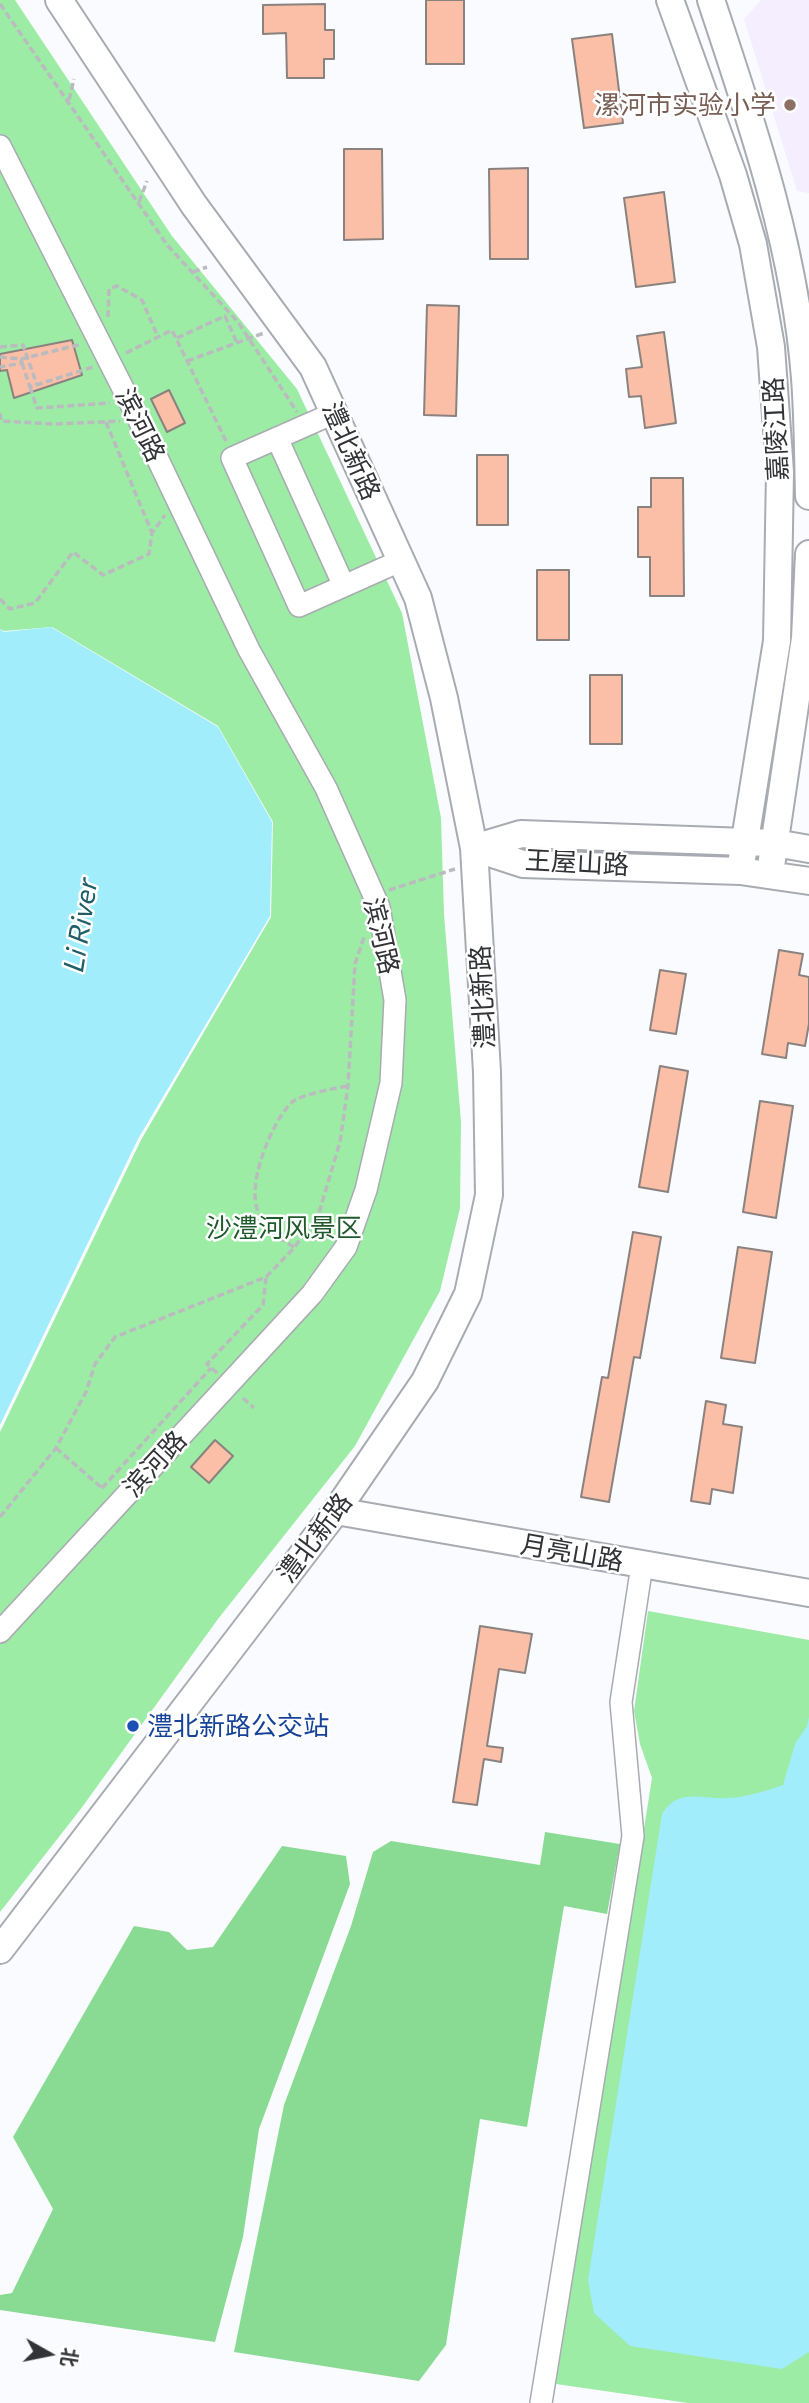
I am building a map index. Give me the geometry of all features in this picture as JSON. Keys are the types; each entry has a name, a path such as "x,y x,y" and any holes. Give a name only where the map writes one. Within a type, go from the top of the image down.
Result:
{"street":[{"name":"澧北新路","path":"0,1950 336,1511 425,1381 468,1294 489,1195 487,1072 474,856 444,698 418,598 313,367 194,205 58,0"},
{"name":"嘉陵江路","path":"670,0 744,212 753,244 771,347 780,472 776,641 740,871"},
{"name":"嘉陵江路","path":"711,0 760,148 786,256 805,377 809,496"},
{"name":"滨河路","path":"0,146 139,420 249,650 326,788 377,901 396,1000 391,1083 366,1189 346,1247 312,1294 0,1632"},
{"path":"744,212 776,216"},
{"path":"334,413 232,458 299,606 400,561"},
{"path":"277,438 344,586"},
{"path":"769,875 806,638 809,554"},
{"name":"王屋山路","path":"474,856 521,834 744,842 809,849"},
{"name":"王屋山路","path":"474,856 523,864 740,871 809,881"},
{"name":"月亮山路","path":"336,1511 809,1592"},
{"path":"541,2403 633,1836 621,1702 642,1565"}],"path":[{"path":"0,4 168,246 250,338 304,426"},
{"path":"68,100 74,79"},
{"path":"139,202 147,181"},
{"path":"193,272 207,267"},
{"path":"108,324 109,289 117,286 142,300 158,337"},
{"path":"176,338 225,316 237,343"},
{"path":"187,361 283,326"},
{"path":"119,357 172,330 226,442"},
{"path":"0,367 82,344"},
{"path":"0,348 23,345 37,385"},
{"path":"0,357 22,361"},
{"path":"22,361 37,408 87,407"},
{"path":"30,387 78,372"},
{"path":"0,413 0,421 139,420"},
{"path":"0,599 10,609 35,603 73,552 103,575 149,554 152,533 106,422"},
{"path":"0,1517 56,1448 86,1392 95,1364 116,1337 266,1277 294,1248 319,1213 340,1142 348,1086 355,964 377,901 474,856"},
{"path":"294,1248 277,1238 258,1212 257,1170 261,1158 275,1126 293,1101 348,1086"},
{"path":"102,1489 211,1367"},
{"path":"56,1448 119,1503"}],"shaded area":[{"name":"漯河市实验小学","path":"761,0 809,0 809,193 797,191 744,19"}],"green space":[{"name":"沙澧河风景区","path":"0,0 15,0 172,236 297,389 402,613 441,818 444,914 461,1122 460,1208 440,1291 355,1446 218,1619 80,1810 0,1912 0,1432 141,1140 271,917 273,822 218,726 52,627 4,631 0,629"},
{"path":"648,1611 809,1640 809,2403 688,2403 556,2384 652,1778 640,1744 634,1711"},
{"path":"545,1832 620,1844 607,1914 564,1906 527,2127 480,2119 446,2345 419,2381 234,2352 284,2105 351,1926 373,1852 391,1841 540,1865"},
{"path":"282,1846 346,1856 350,1884 259,2129 243,2237 215,2342 0,2310 0,2295 12,2293 53,2209 13,2137 134,1926 169,1932 187,1950 213,1947"}],"water":[{"name":"Li River","path":"51,627 218,727 272,822 270,916 138,1139 0,1425 0,629 4,632"},
{"path":"809,1717 809,2352 782,2369 630,2346 594,2313 588,2280 662,1814 668,1806 683,1798 735,1797 783,1785 795,1744 807,1726"}],"building":[{"path":"426,0 464,0 464,64 426,64"},
{"path":"325,4 325,30 334,30 334,59 324,59 324,78 287,78 286,33 263,34 263,5"},
{"path":"612,34 623,123 584,128 572,39"},
{"path":"344,149 382,149 383,239 344,240"},
{"path":"528,168 528,259 490,259 489,169"},
{"path":"664,192 675,282 636,287 624,198"},
{"path":"427,305 459,306 456,416 424,415"},
{"path":"664,332 676,423 645,428 641,396 629,397 626,369 642,367 637,336"},
{"path":"72,340 82,375 14,398 7,370 0,371 0,354"},
{"path":"169,390 185,423 167,432 151,399"},
{"path":"477,455 508,455 508,525 477,525"},
{"path":"651,478 683,478 684,596 650,596 650,557 638,557 638,507 651,507"},
{"path":"537,570 569,570 569,640 537,640"},
{"path":"590,675 622,675 622,744 590,744"},
{"path":"779,950 803,954 799,975 809,977 809,1024 805,1046 788,1043 786,1058 762,1054"},
{"path":"660,970 686,974 676,1034 650,1030"},
{"path":"660,1066 688,1071 668,1192 639,1187"},
{"path":"760,1101 793,1106 776,1218 743,1212"},
{"path":"633,1232 661,1237 640,1358 634,1357 609,1502 581,1497 602,1377 608,1378"},
{"path":"738,1247 772,1252 755,1363 721,1358"},
{"path":"706,1401 726,1405 723,1424 742,1427 733,1493 712,1489 710,1504 691,1501"},
{"path":"215,1440 233,1456 209,1483 191,1467"},
{"path":"480,1626 532,1634 525,1673 499,1669 487,1746 503,1748 501,1762 484,1759 477,1805 453,1802"}],"place":[{"name":"漯河市实验小学","path":"790,105"},
{"name":"澧北新路公交站","path":"133,1726"}]}
